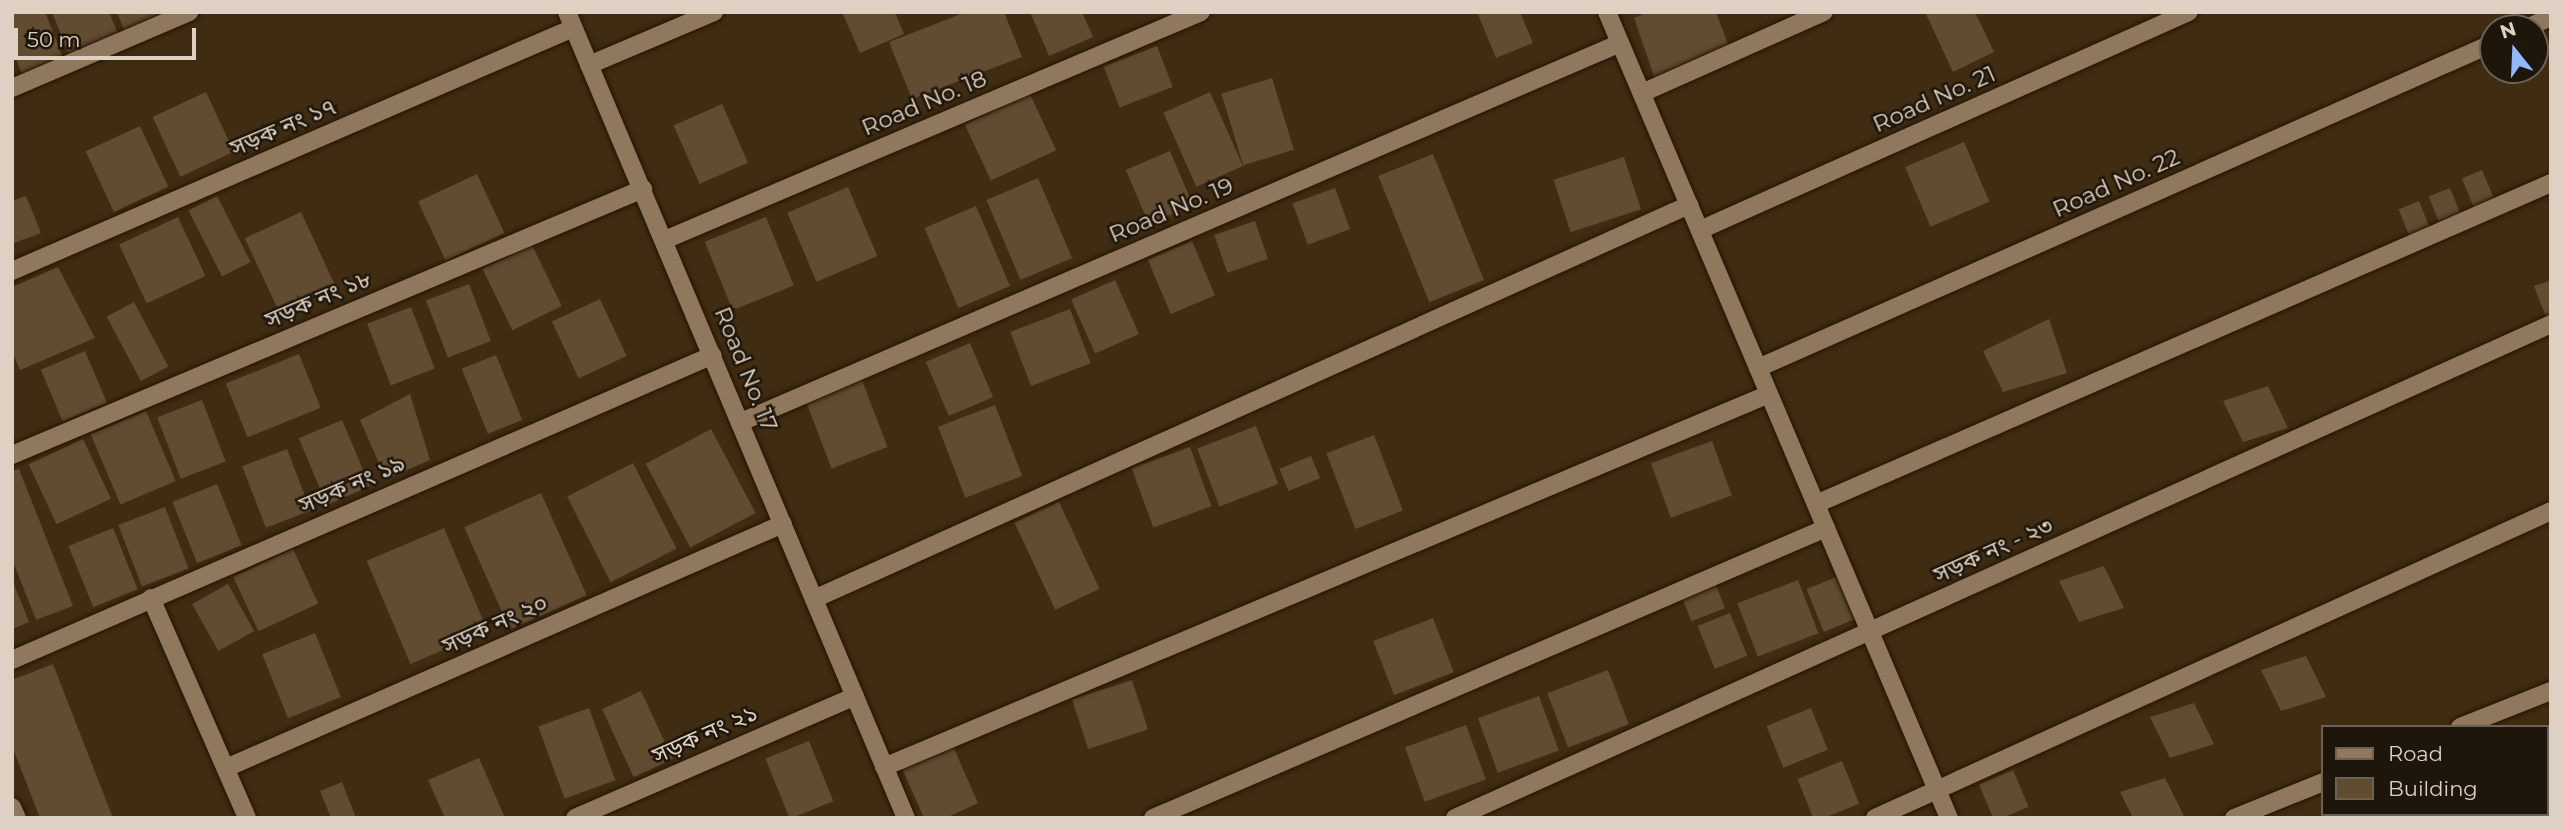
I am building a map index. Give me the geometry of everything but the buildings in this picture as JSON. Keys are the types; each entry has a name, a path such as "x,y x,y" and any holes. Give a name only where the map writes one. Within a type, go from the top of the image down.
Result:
{"street":[{"path":"12,88 189,12"},
{"path":"589,65 714,12"},
{"name":"Road No. 18","path":"667,239 1201,12"},
{"path":"1607,12 1949,818"},
{"path":"1642,93 1824,12"},
{"name":"Road No. 21","path":"1700,230 2189,12"},
{"name":"Road No. 17","path":"570,20 667,239 906,818"},
{"name":"সড়ক নং ১৭","path":"12,271 570,20"},
{"name":"Road No. 19","path":"741,422 1620,43"},
{"name":"Road No. 22","path":"1758,368 2479,49"},
{"path":"1816,504 2551,183"},
{"name":"সড়ক নং ১৮","path":"12,456 643,189"},
{"path":"814,599 1689,205"},
{"name":"সড়ক নং - ২৩","path":"1455,818 2551,324"},
{"name":"সড়ক নং ১৯","path":"12,660 713,355"},
{"path":"884,767 1769,394"},
{"path":"1875,818 2551,511"},
{"name":"সড়ক নং ২০","path":"226,768 783,524"},
{"path":"1153,818 1826,528"},
{"path":"151,598 247,818"},
{"path":"2465,725 2551,691"},
{"name":"সড়ক নং ২১","path":"575,818 855,696"},
{"path":"2234,818 2322,782"},
{"path":"12,807 17,818"}]}
